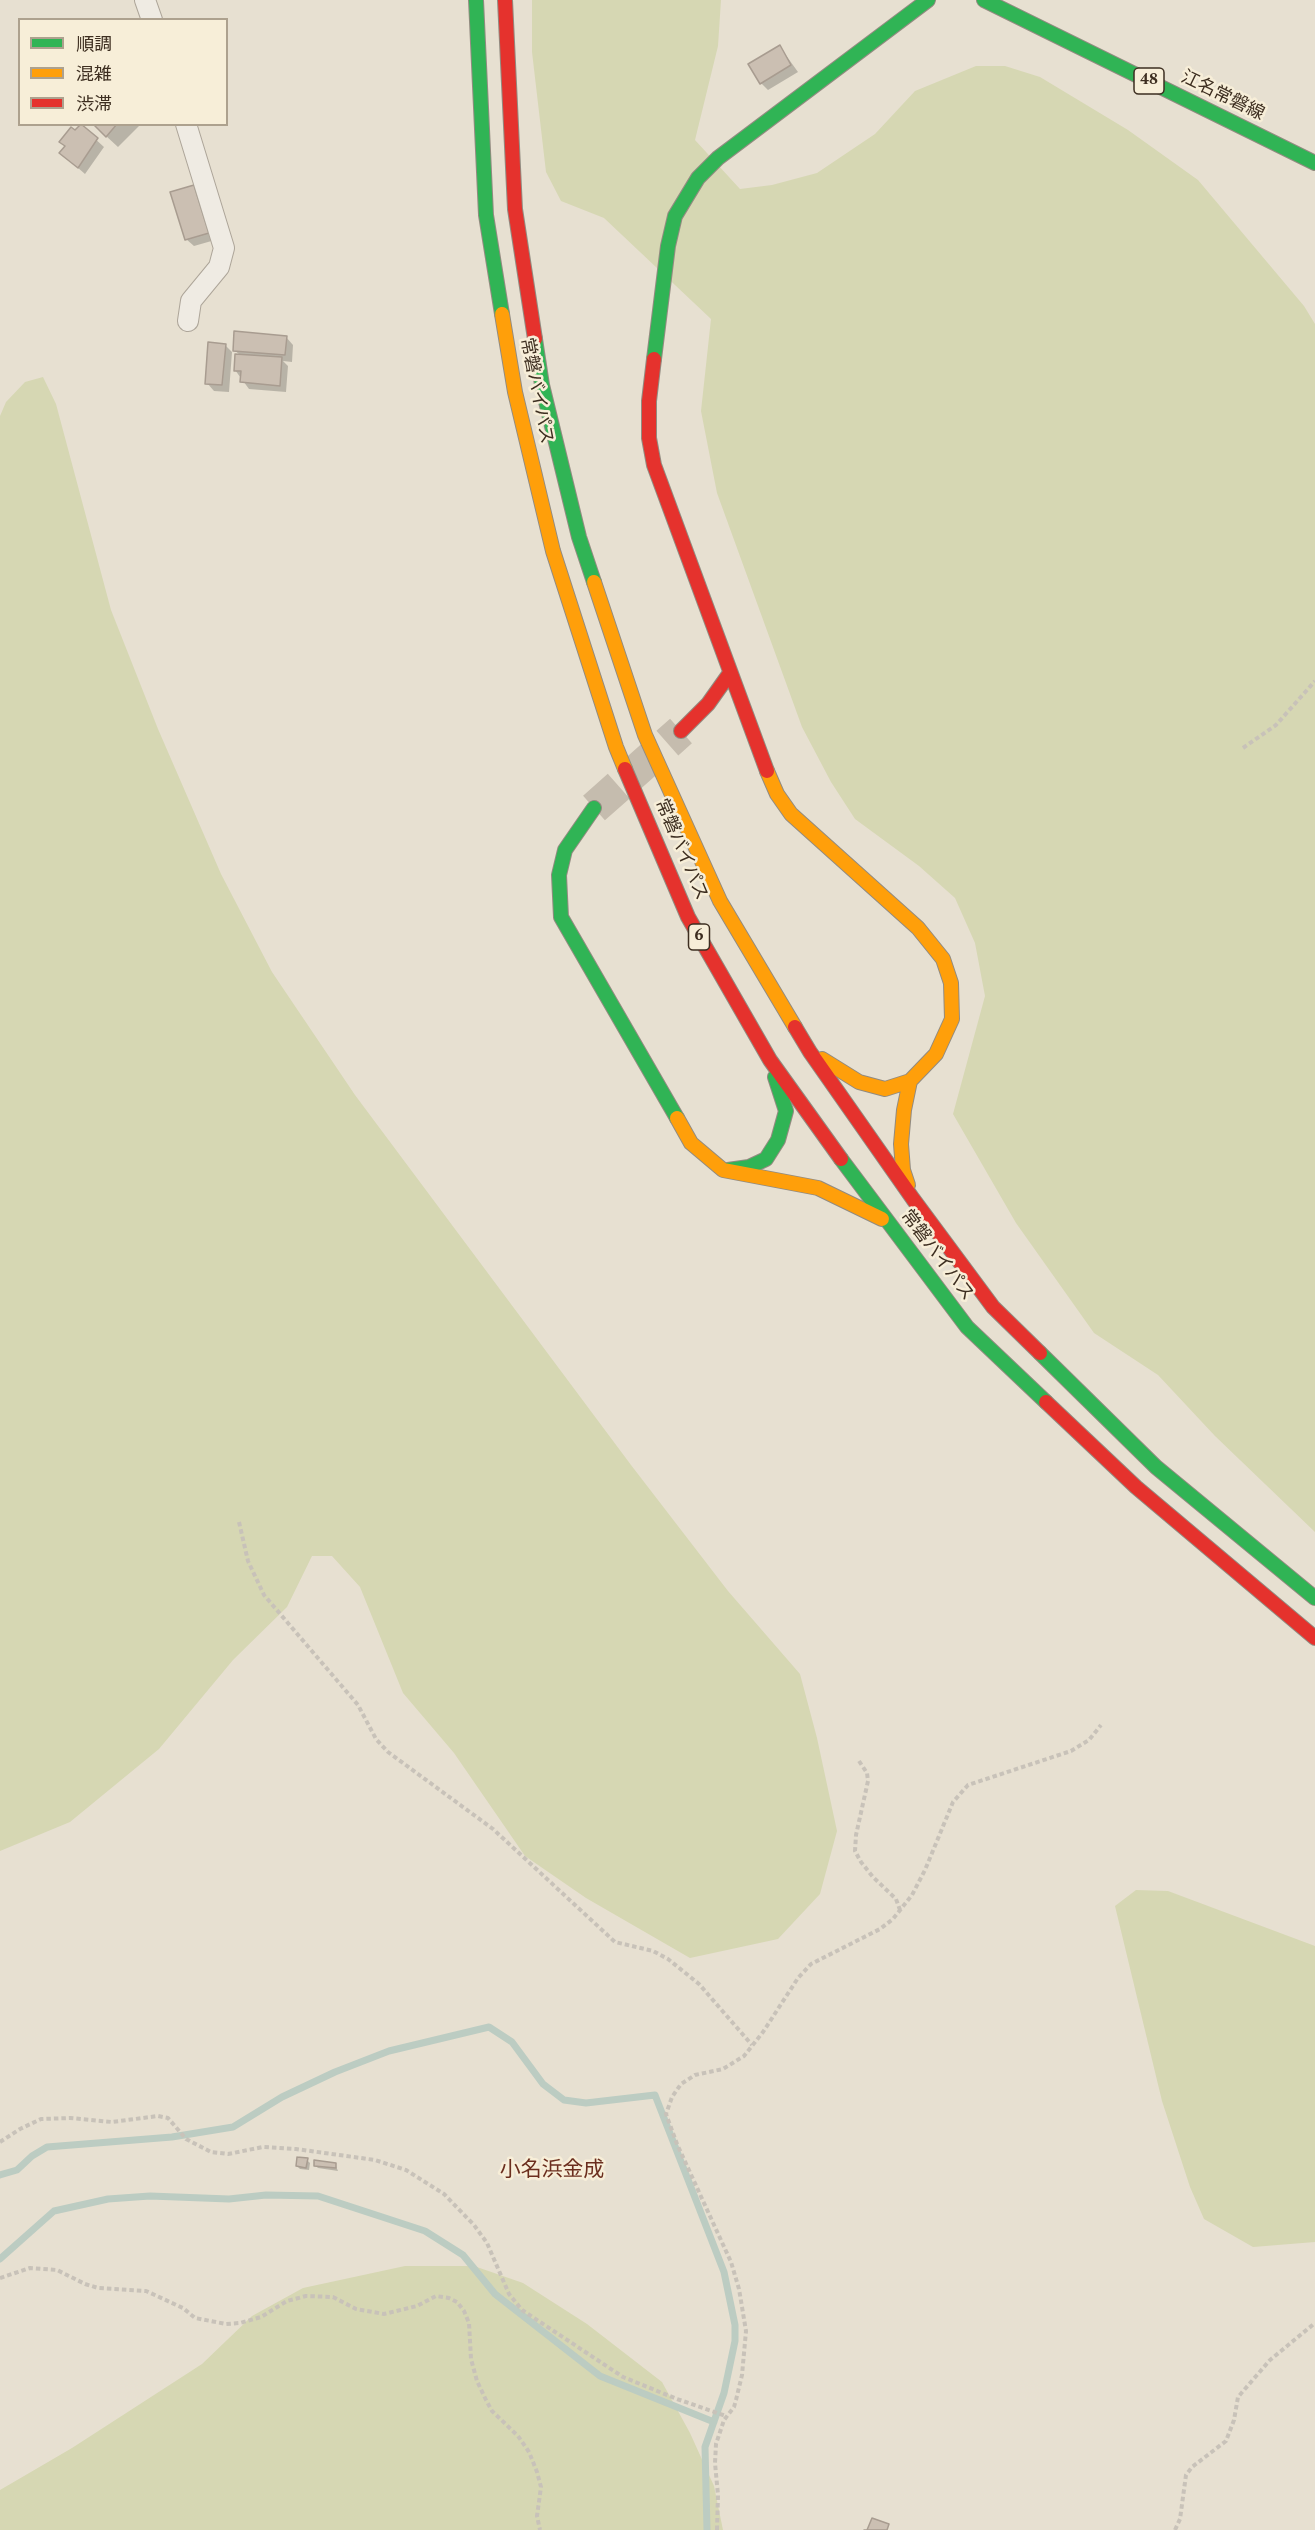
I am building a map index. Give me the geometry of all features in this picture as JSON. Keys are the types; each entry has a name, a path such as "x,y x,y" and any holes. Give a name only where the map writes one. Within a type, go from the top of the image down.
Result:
{"main road":[{"name":"常磐バイパス","path":"476,0 486,215 515,392 553,551 616,747 688,917 770,1060 886,1221 967,1326 1136,1487 1315,1638"},
{"name":"常磐バイパス","path":"505,0 515,209 542,385 579,537 645,735 720,901 810,1052 913,1199 993,1307 1156,1467 1315,1598"},
{"path":"810,1052 858,1082 885,1089 910,1081 936,1054 952,1019 951,983 943,959 918,928 791,814 777,794 664,496 654,465 649,438 649,401 668,246 675,216 698,178 718,158 928,0"},
{"name":"江名常磐線","path":"984,0 1315,163"},
{"path":"681,731 708,705 730,673"},
{"path":"594,808 565,850 559,875 561,917 691,1143 723,1170 818,1188 886,1221"},
{"path":"723,1170 749,1167 766,1159 778,1140 786,1111 770,1060"},
{"path":"910,1081 904,1110 901,1144 903,1170 913,1199"}],"street":[{"path":"145,0 151,18"},
{"path":"187,126 225,248 219,267 191,302 188,321"}],"path":[{"path":"1243,748 1276,725 1315,681"},
{"path":"239,1522 248,1561 264,1595 358,1705 376,1739 388,1752 493,1829 615,1942 652,1951 668,1959 699,1984 752,2045"},
{"path":"717,2530 718,2495 715,2452 718,2435 736,2400 745,2351 746,2331 739,2289 731,2262 666,2114 672,2097 681,2084 695,2076 734,2064 763,2032 798,1978 811,1964 880,1929 900,1911 925,1870 943,1825 961,1791 968,1785 1071,1751 1089,1740 1101,1725"},
{"path":"859,1761 867,1773 868,1781 856,1835 855,1851 873,1877 896,1899 900,1911"},
{"path":"0,2142 41,2119 70,2118 112,2122 158,2116 168,2118 186,2139 211,2152 228,2154 263,2147 296,2149 375,2160 406,2170 444,2194 474,2225 487,2242 509,2294 522,2310 623,2377 676,2399 726,2416"},
{"path":"0,2278 30,2268 57,2270 85,2284 99,2288 146,2291 183,2308 195,2318 226,2324 261,2317 287,2301 306,2296 333,2297 356,2308 384,2314 417,2306 436,2296 450,2298 457,2302 469,2323 471,2360 486,2400 492,2411 518,2436 529,2452 537,2472 541,2487 537,2516 540,2530"},
{"path":"1175,2530 1180,2519 1186,2475 1192,2467 1226,2441 1234,2420 1238,2397 1270,2360 1315,2323"}],"green space":[{"path":"532,0 721,0 718,46 695,140 740,189 772,185 817,173 875,134 915,91 976,66 1005,66 1040,77 1128,130 1198,180 1304,306 1315,324 1315,1532 1215,1436 1158,1375 1094,1333 1016,1223 953,1114 985,996 975,943 955,898 919,866 855,819 831,782 802,727 717,493 701,411 711,319 604,218 561,201 546,172 532,52"},
{"path":"43,377 56,404 111,610 158,729 221,874 272,972 355,1095 631,1465 728,1591 800,1674 817,1738 837,1831 820,1894 778,1939 690,1958 586,1898 525,1856 454,1753 403,1693 360,1587 332,1556 312,1556 287,1607 233,1660 159,1749 70,1822 0,1851 0,416 6,402 25,382"},
{"path":"1136,1890 1168,1891 1315,1946 1315,2242 1253,2247 1204,2219 1190,2187 1162,2101 1115,1906"},
{"path":"405,2266 474,2266 523,2283 587,2324 662,2382 690,2433 714,2486 723,2530 0,2530 0,2490 72,2448 202,2364 252,2316 303,2288"}],"building":[{"path":"780,45 791,65 760,84 748,64"},
{"path":"79,126 83,126 98,138 78,168 59,153 65,146 59,142 71,127 75,130"},
{"path":"95,126 115,126 106,137"},
{"path":"194,185 209,233 185,240 170,192"},
{"path":"234,331 287,336 285,355 233,351"},
{"path":"208,342 226,344 222,385 205,384"},
{"path":"235,354 282,357 280,386 240,382 241,371 234,371"},
{"path":"297,2157 308,2158 306,2168 296,2166"},
{"path":"314,2160 336,2163 336,2168 314,2166"},
{"path":"872,2518 889,2524 887,2530 867,2530"}],"waterway":[{"path":"0,2175 17,2170 32,2156 47,2147 172,2137 233,2127 282,2097 335,2072 389,2051 489,2027 512,2042 543,2084 564,2100 586,2103 655,2095 724,2272 735,2325 735,2341 724,2393 705,2447 707,2530"},
{"path":"0,2259 54,2211 108,2199 150,2196 229,2199 266,2195 318,2196 425,2231 463,2255 495,2294 600,2376 714,2422"}],"tunnel":[{"path":"594,808 681,731"}],"traffic: fast":[{"path":"476,0 486,215 502,314"},
{"path":"654,359 668,246 675,216 698,178 718,158 928,0"},
{"path":"984,0 1315,163"},
{"path":"535,339 542,385 579,537 594,582"},
{"path":"594,808 565,850 559,875 561,917 677,1118"},
{"path":"728,1170 749,1167 766,1159 778,1140 786,1111 775,1077"},
{"path":"841,1159 967,1327 1046,1402"},
{"path":"1040,1353 1156,1467 1315,1598"}],"traffic: slow":[{"path":"502,314 515,392 553,551 625,769"},
{"path":"594,582 645,735 720,901 795,1027"},
{"path":"767,771 777,794 791,814 918,928 943,959 951,983 952,1019 936,1054 910,1081 885,1089 859,1082 822,1059"},
{"path":"908,1185 903,1170 901,1144 904,1110 910,1081"},
{"path":"677,1118 691,1143 723,1170 818,1188 882,1219"}],"traffic: jam":[{"path":"505,0 515,209 535,339"},
{"path":"654,359 649,401 649,438 654,465 767,771"},
{"path":"681,731 708,704 730,673"},
{"path":"625,769 688,917 770,1060 841,1159"},
{"path":"795,1027 913,1199 993,1307 1040,1353"},
{"path":"1046,1402 1136,1487 1315,1638"}],"district":[{"name":"小名浜金成","path":"552,2172"}]}
